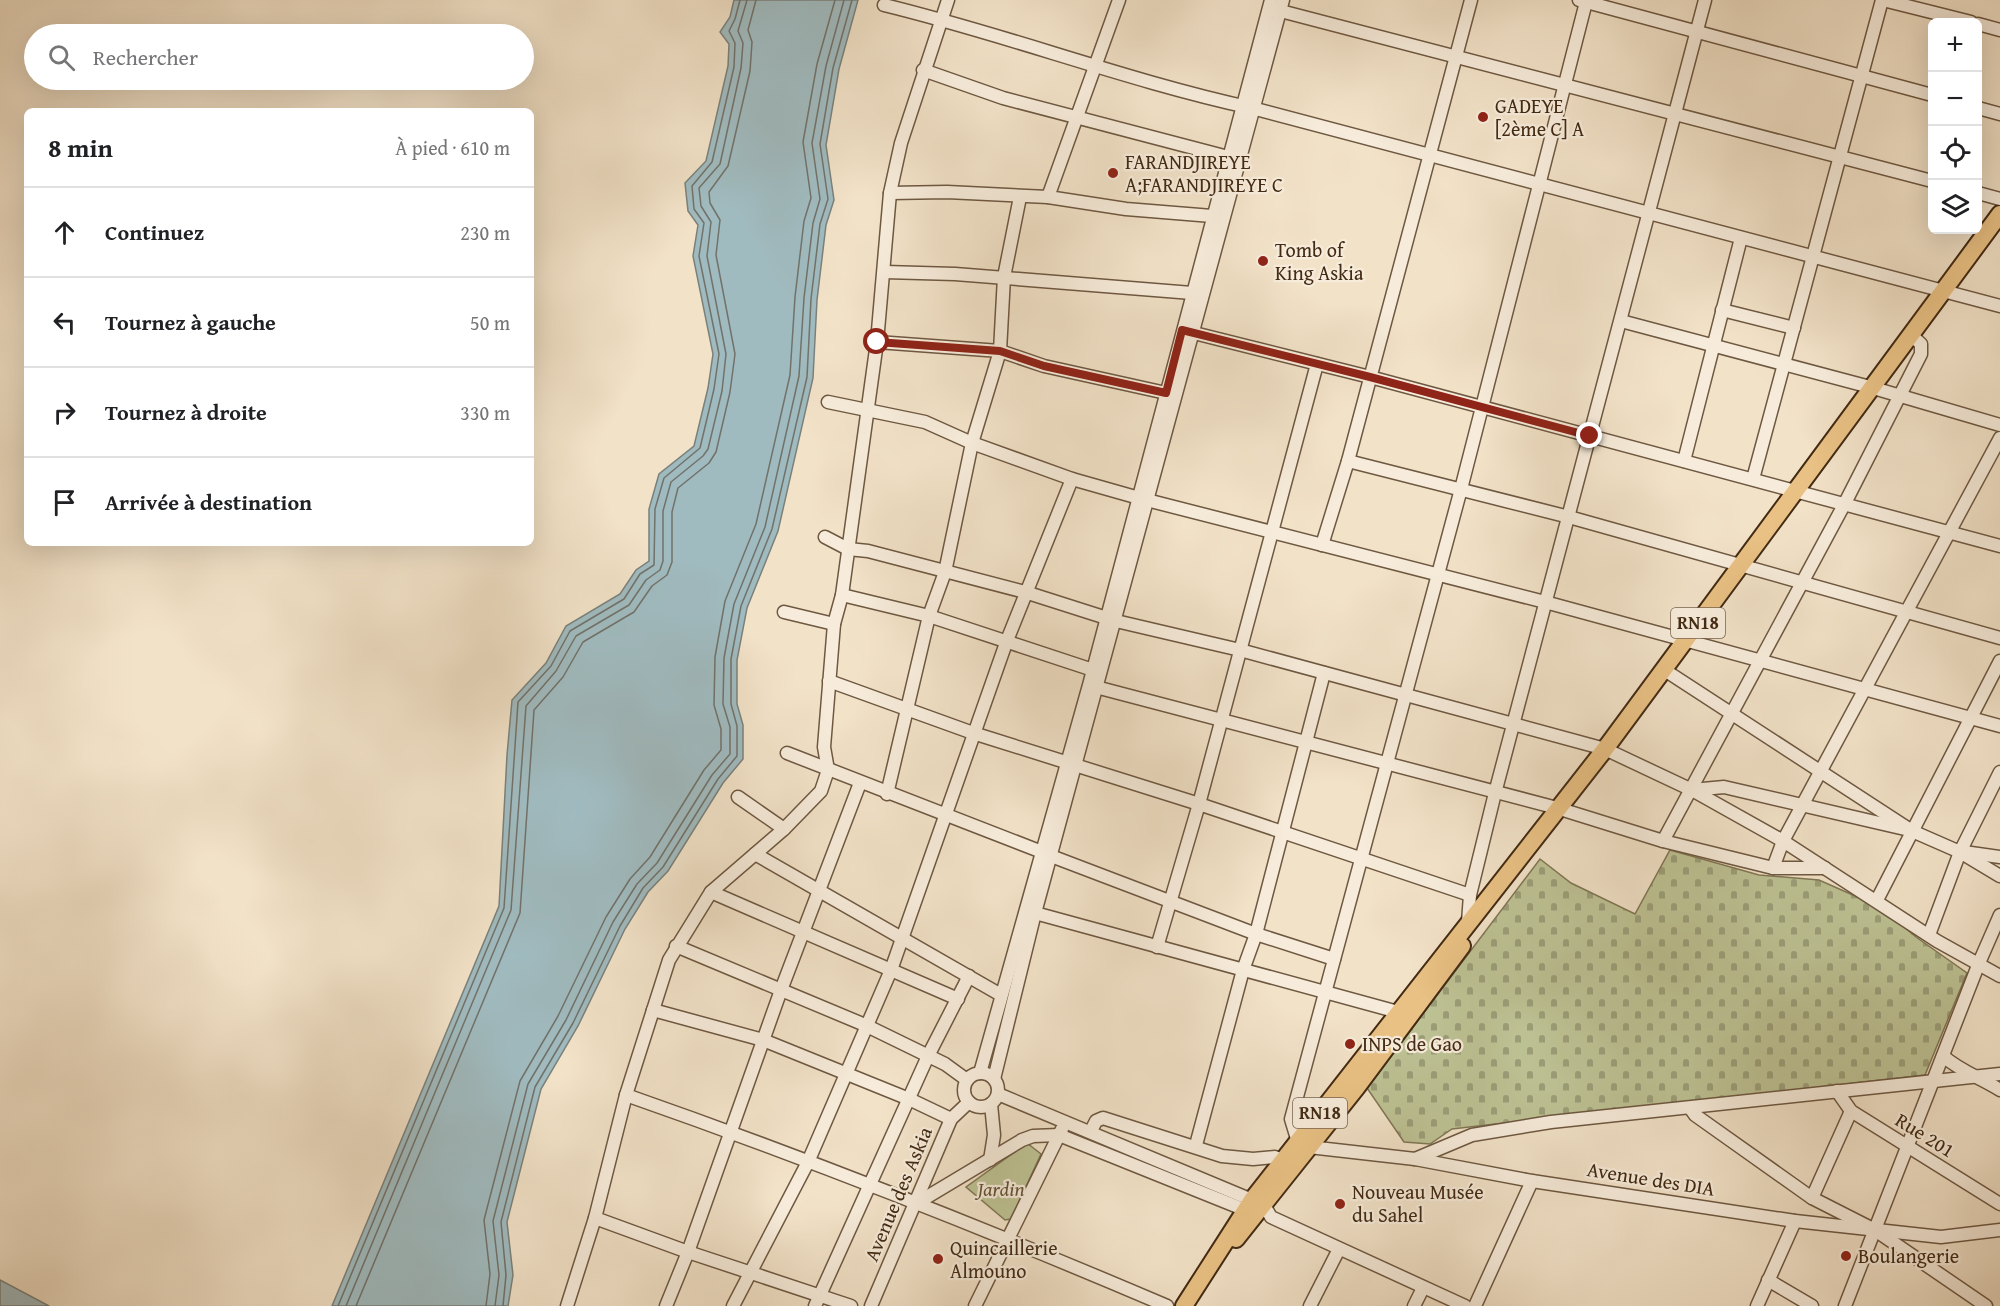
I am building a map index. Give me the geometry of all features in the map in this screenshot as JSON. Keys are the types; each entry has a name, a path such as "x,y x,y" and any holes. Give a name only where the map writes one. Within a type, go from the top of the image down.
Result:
{"main road":[{"name":"RN18","path":"1184,1306 1258,1209 1387,1025 1605,749 1870,387 2000,214"},
{"name":"RN18","path":"1258,1209 1283,1160 1304,1144 1484,918 1557,808"}],"street":[{"path":"569,1305 595,1218 626,1095 669,960 711,892 783,829 820,791 828,770 824,747 834,624 842,596 877,342 885,272 882,264 890,193 901,143 923,70 948,0"},
{"path":"1048,197 1119,0"},
{"path":"1322,545 1348,461 1471,0"},
{"path":"1468,922 1470,895 1495,793 1705,0"},
{"path":"1753,479 1882,0 1955,18"},
{"path":"1304,1144 1291,1119 1436,574 1461,489 1565,84 1582,1 1928,94"},
{"path":"884,5 942,19 1198,96 2000,306"},
{"path":"990,1160 994,1136 994,1079 1035,913 1047,854 1276,5 1456,56 1928,180"},
{"path":"1982,25 2000,30"},
{"path":"923,70 1003,98 1228,157"},
{"path":"1143,499 1166,393 1188,331 1192,293 1212,216 1228,157 1247,107"},
{"path":"1982,109 2000,114"},
{"path":"890,193 947,192 1048,197 1126,209 1212,216"},
{"path":"1982,194 2000,199"},
{"path":"887,794 929,616 945,572 972,443 1000,351 1005,278 1020,197"},
{"path":"1684,461 1712,344 1741,238"},
{"path":"885,272 1005,278 1192,293"},
{"path":"1722,310 1794,328"},
{"path":"1621,321 1900,395 2000,425"},
{"path":"1188,331 1370,377 2000,546"},
{"path":"1663,842 1845,503 1922,351 1921,344 1910,334"},
{"path":"877,342 1000,351 1044,366 1166,393"},
{"path":"1157,947 1199,804 1317,364"},
{"path":"828,402 925,422 972,443 1072,479 1143,499 1545,602 1684,642 2000,726"},
{"path":"1773,868 1784,841 1952,532 2000,438"},
{"path":"1348,461 1569,517 2000,638"},
{"path":"733,1306 808,1162 865,1025 891,970 1006,643 1072,479"},
{"path":"825,537 848,549 868,551 1025,592 1111,619 1240,650 1605,749 1692,790 1784,841 1929,935 2000,976"},
{"path":"842,596 929,616 1093,670"},
{"path":"783,612 834,624"},
{"path":"1093,687 1093,670 1111,619"},
{"path":"1876,900 2000,661"},
{"path":"1663,669 1912,831"},
{"path":"1196,1145 1256,934 1324,673"},
{"path":"829,681 973,733 1199,804 1470,895"},
{"path":"1093,687 1557,808 1663,842 1773,868 1826,868"},
{"path":"787,753 945,817 1256,934 1334,958"},
{"path":"1929,935 1960,852 2000,772"},
{"path":"666,1306 688,1252 803,930 860,783"},
{"path":"1692,790 1724,787 1912,831 1960,852 2000,876"},
{"path":"738,797 783,829"},
{"path":"1960,852 2000,857"},
{"path":"755,854 1001,995"},
{"path":"1047,854 1001,995 980,1073 967,1080 964,1091 969,1102 980,1107 994,1099 1067,1121 1465,1306"},
{"path":"711,892 958,999"},
{"path":"1035,913 1398,1012"},
{"path":"1845,1306 1979,963 2000,915"},
{"path":"676,946 865,1025 928,1056 967,1080"},
{"path":"818,1300 928,1056 969,976"},
{"path":"653,1010 763,1041 909,1099 951,1119"},
{"path":"1943,1056 1956,1068 1980,1077 2000,1090"},
{"path":"980,1073 994,1079"},
{"path":"1415,1159 1472,1135 1551,1122 2000,1074"},
{"name":"Rue 201","path":"1837,1091 1851,1111 2000,1204"},
{"path":"626,1095 917,1203 1167,1306"},
{"name":"Avenue des Askia","path":"871,1306 951,1119 969,1102"},
{"path":"1690,1108 1695,1115 1812,1198 1875,1230 1986,1306"},
{"path":"1812,1198 1851,1111"},
{"path":"1091,1131 1096,1121 1103,1118 1238,1159 1275,1157 1283,1160"},
{"path":"975,1306 1067,1121"},
{"path":"917,1203 1033,1136 1059,1135 1258,1209"},
{"name":"Avenue des DIA","path":"1304,1144 1415,1159 1532,1181 1795,1221 1941,1237 2000,1230"},
{"path":"1475,1306 1532,1181"},
{"path":"595,1218 750,1273 818,1300 851,1306"},
{"path":"1757,1306 1795,1221"},
{"path":"1310,1306 1339,1249"},
{"path":"1768,1281 1812,1306"},
{"path":"1414,1306 1423,1288"}],"green space":[{"path":"1670,850 1759,875 1819,880 1880,907 1916,937 1967,973 1925,1075 1452,1129 1430,1144 1404,1142 1367,1088 1540,859 1571,883 1635,914"},
{"name":"Jardin","path":"1027,1143 1041,1154 1011,1219 1005,1220 966,1187"}],"water":[{"path":"734,0 858,0 839,69 826,145 834,200 826,225 817,300 813,378 778,531 747,608 737,660 737,704 743,725 743,759 723,783 668,871 648,892 625,929 578,1026 541,1089 507,1222 513,1275 508,1306 332,1306 499,906 512,700 546,663 566,626 620,594 636,570 649,561 649,509 659,474 694,446 708,388 713,354 693,256 698,225 688,211 685,183 706,161 728,66 729,44 720,32 730,17"},
{"path":"0,1280 49,1306 0,1306"}],"place":[{"name":"GADEYE [2ème C] A","path":"1483,117"},
{"name":"FARANDJIREYE A;FARANDJIREYE C","path":"1113,173"},
{"name":"Tomb of King Askia","path":"1263,261"},
{"name":"INPS de Gao","path":"1350,1044"},
{"name":"Nouveau Musée du Sahel","path":"1340,1204"},
{"name":"Boulangerie","path":"1846,1256"},
{"name":"Quincaillerie Almouno","path":"938,1259"}],"route":[{"path":"877,342 1000,351 1044,366 1166,393 1182,330 1590,436"}]}
